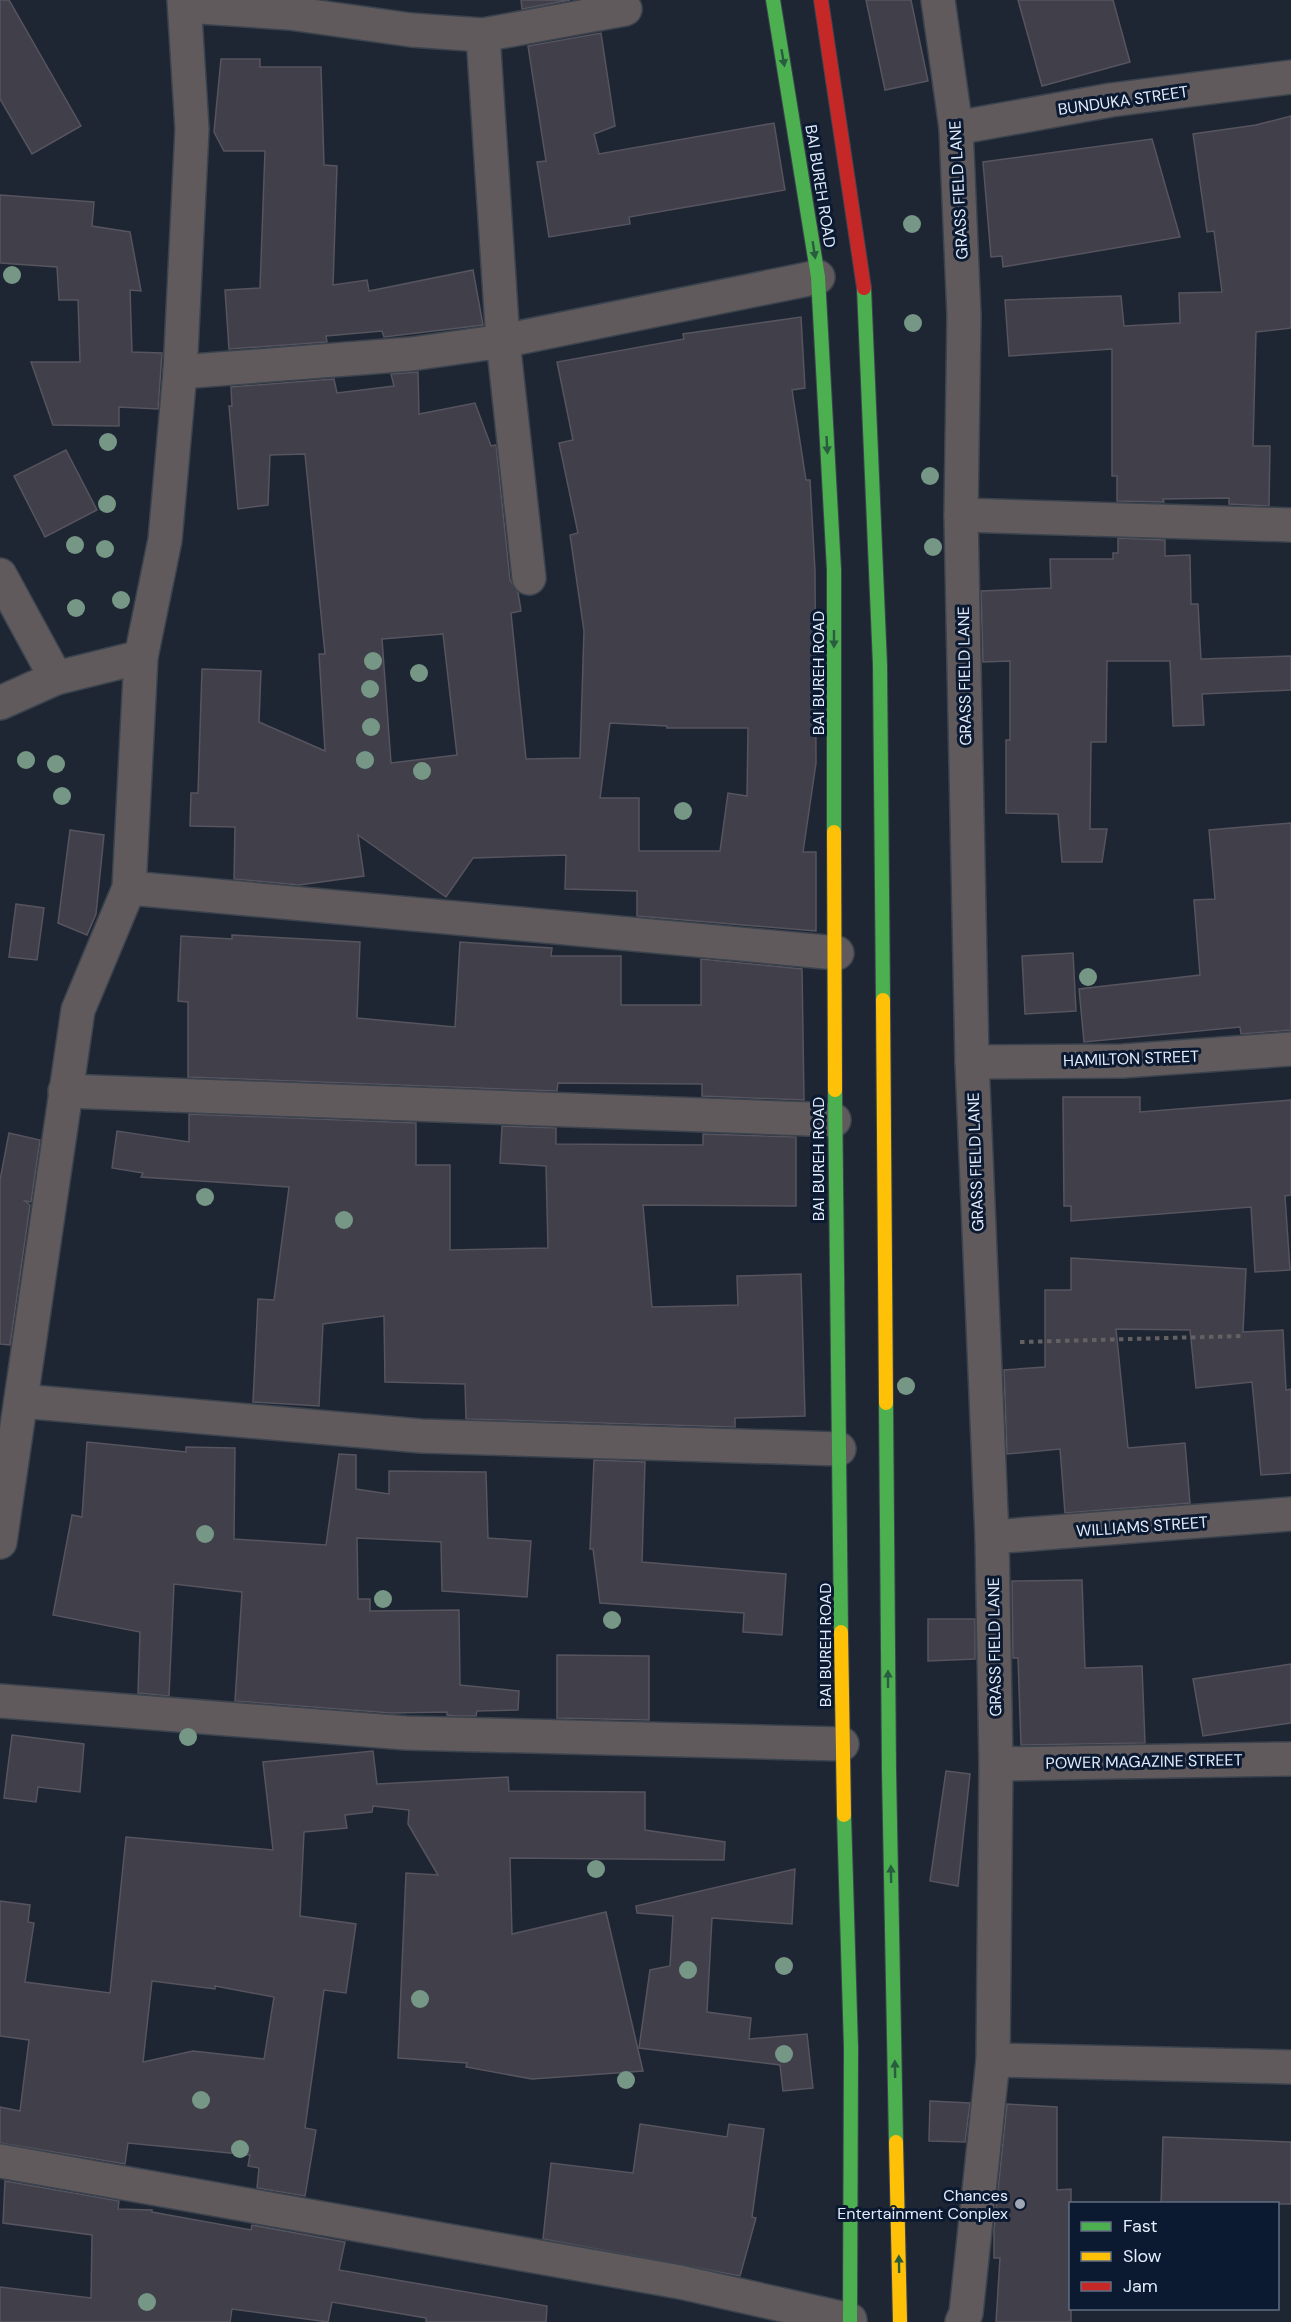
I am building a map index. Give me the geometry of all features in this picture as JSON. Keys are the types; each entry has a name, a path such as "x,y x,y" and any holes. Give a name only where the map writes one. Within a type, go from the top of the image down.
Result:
{"highway":[{"name":"BAI BUREH ROAD","path":"773,0 818,277 834,570 837,953 834,1120 842,1744 851,2048 850,2321"},
{"name":"BAI BUREH ROAD","path":"821,0 864,278 880,665 889,1770 900,2322"}],"street":[{"name":"GRASS FIELD LANE","path":"938,0 956,128 964,316 961,515 972,1062 982,1343 992,1537 996,1764 993,2060 966,2313 962,2322"},
{"path":"0,1542 78,1010 129,888 141,657 165,540 180,372 192,129 184,3 288,13 411,30 483,35 626,9"},
{"path":"483,35 503,341 529,579"},
{"name":"BUNDUKA STREET","path":"956,128 1111,100 1291,77"},
{"path":"180,372 411,354 503,341 818,277"},
{"path":"961,515 1291,525"},
{"path":"0,575 56,678"},
{"path":"0,703 56,678 141,657"},
{"path":"129,888 837,953"},
{"name":"HAMILTON STREET","path":"972,1062 1123,1061 1291,1049"},
{"path":"65,1091 834,1120"},
{"path":"21,1401 421,1436 839,1449"},
{"name":"WILLIAMS STREET","path":"992,1537 1291,1514"},
{"path":"0,1701 406,1733 842,1744"},
{"name":"POWER MAGAZINE STREET","path":"996,1764 1291,1759"},
{"path":"993,2060 1291,2067"},
{"path":"0,2161 680,2282 850,2321"}],"path":[{"path":"982,1343 1242,1336"}],"building":[{"path":"0,0 9,0 81,126 32,154 0,99"},
{"path":"521,0 570,0 522,9"},
{"path":"866,0 911,0 928,81 885,90"},
{"path":"1018,0 1113,0 1130,62 1042,86"},
{"path":"601,33 615,126 594,134 599,154 774,123 785,190 629,217 630,224 549,237 537,162 546,161 528,46"},
{"path":"221,59 260,59 260,67 321,67 324,165 337,166 333,285 367,280 369,291 473,270 483,325 384,337 382,331 326,336 327,342 229,349 225,290 260,288 265,151 224,151 214,132"},
{"path":"1291,116 1291,328 1256,332 1253,446 1270,446 1269,506 1229,504 1229,498 1163,499 1164,502 1117,501 1117,476 1112,476 1112,349 1009,356 1005,300 1121,296 1124,326 1180,323 1179,293 1222,292 1214,231 1207,232 1193,134 1256,125"},
{"path":"1152,139 1180,237 1003,267 1002,256 991,257 983,162"},
{"path":"0,195 94,202 92,226 130,232 141,291 130,290 132,352 162,353 158,409 119,407 119,426 53,425 31,362 80,362 78,300 59,300 57,267 0,263"},
{"path":"801,317 805,388 792,390 806,480 810,480 815,571 816,763 803,852 816,852 816,931 637,916 637,891 565,889 566,855 473,858 446,897 358,835 364,876 299,885 234,879 235,827 190,826 191,793 198,793 202,669 261,671 259,722 325,751 319,654 325,654 305,454 270,455 268,505 238,509 229,406 232,406 231,387 334,379 337,393 394,386 391,374 418,372 419,414 475,403 491,446 496,445 510,580 518,592 521,611 511,613 526,759 580,758 584,631 570,535 578,533 559,443 573,440 557,362 684,339 683,334","holes":["443,634 457,755 391,763 382,639","610,723 667,726 667,728 748,728 747,796 728,793 720,851 639,851 639,798 600,798"]},
{"path":"66,450 97,510 45,537 14,476"},
{"path":"1118,538 1165,540 1165,556 1190,555 1191,604 1198,604 1201,659 1291,656 1291,690 1202,694 1204,725 1173,726 1170,661 1107,661 1106,742 1091,742 1090,829 1107,829 1102,862 1062,862 1058,814 1006,813 1006,740 1010,740 1010,661 983,662 981,591 1051,588 1050,559 1113,559 1113,553 1118,553"},
{"path":"1291,823 1291,1030 1241,1034 1240,1027 1084,1042 1079,989 1200,975 1194,900 1215,899 1209,830"},
{"path":"70,830 104,835 96,914 87,935 58,923"},
{"path":"16,904 44,908 37,960 9,957"},
{"path":"232,935 360,942 357,1018 455,1027 460,942 552,948 551,956 621,956 621,1005 701,1005 701,959 802,969 804,1100 702,1096 702,1084 558,1083 557,1091 188,1077 188,1002 178,1001 181,936 232,939"},
{"path":"1073,953 1076,1011 1025,1014 1022,956"},
{"path":"1063,1097 1140,1097 1140,1112 1291,1100 1291,1195 1285,1196 1290,1270 1255,1272 1251,1207 1071,1221 1071,1206 1064,1206"},
{"path":"189,1114 416,1123 416,1165 450,1165 450,1250 548,1248 546,1166 500,1163 502,1126 556,1128 556,1144 703,1145 703,1134 796,1137 796,1206 643,1205 652,1307 738,1305 737,1276 801,1274 805,1416 735,1418 735,1427 466,1419 465,1384 385,1382 384,1316 323,1324 319,1406 253,1402 258,1299 274,1300 289,1187 141,1177 143,1173 112,1168 117,1131 189,1142"},
{"path":"9,1133 40,1140 31,1202 25,1201 30,1205 10,1345 0,1344 0,1180"},
{"path":"1071,1258 1246,1269 1243,1332 1283,1330 1286,1390 1291,1389 1291,1473 1261,1475 1252,1382 1196,1388 1190,1330 1116,1329 1128,1448 1185,1443 1190,1503 1065,1513 1060,1449 1007,1454 1004,1370 1045,1367 1045,1290 1071,1290"},
{"path":"87,1442 186,1452 186,1447 235,1448 234,1539 326,1545 339,1454 356,1455 356,1489 389,1494 389,1471 486,1472 488,1538 531,1541 527,1597 442,1591 441,1542 357,1538 358,1599 370,1599 370,1611 459,1610 460,1685 519,1691 518,1710 477,1711 476,1716 456,1716 447,1715 447,1712 391,1713 235,1701 242,1592 174,1584 169,1696 138,1693 140,1632 53,1615 72,1515 82,1517"},
{"path":"594,1460 645,1462 642,1562 786,1574 782,1635 743,1632 744,1613 600,1603 593,1549 590,1549"},
{"path":"1082,1580 1085,1668 1142,1666 1145,1743 1021,1745 1018,1658 1013,1658 1012,1581"},
{"path":"928,1619 975,1619 975,1659 928,1661"},
{"path":"557,1655 649,1656 649,1720 557,1718"},
{"path":"1291,1664 1291,1723 1203,1736 1193,1679"},
{"path":"12,1735 84,1744 80,1792 38,1787 36,1802 4,1798"},
{"path":"373,1751 377,1784 508,1777 509,1791 645,1792 645,1830 725,1842 724,1860 510,1858 512,1934 606,1912 643,2071 532,2079 466,2067 467,2063 398,2058 406,1873 438,1875 408,1824 409,1810 373,1806 372,1812 345,1815 347,1828 304,1832 300,1916 356,1924 346,1993 324,1990 305,2128 316,2130 305,2196 257,2188 259,2168 248,2166 250,2155 128,2143 125,2164 0,2143 0,2107 20,2111 29,2040 0,2036 0,1901 30,1905 28,1922 34,1923 25,1982 110,1993 126,1837 273,1850 263,1762","holes":["152,1981 215,1989 215,1986 274,1997 264,2059 193,2051 143,2062"]},
{"path":"946,1771 970,1774 958,1886 930,1881"},
{"path":"795,1869 792,1924 712,1918 707,2012 751,2018 749,2039 807,2034 813,2088 783,2091 780,2065 639,2048 650,1970 670,1966 673,1916 637,1913 636,1906"},
{"path":"930,2101 970,2103 965,2142 929,2141"},
{"path":"1007,2104 1057,2107 1057,2190 1071,2189 1069,2310 1071,2310 1071,2322 996,2322 1000,2258 994,2258 994,2229"},
{"path":"640,2124 727,2137 729,2124 764,2129 752,2217 756,2218 740,2276 543,2239 551,2163 633,2173"},
{"path":"1163,2137 1291,2142 1291,2204 1279,2204 1279,2202 1161,2202"},
{"path":"5,2181 119,2201 118,2209 152,2210 152,2212 251,2230 252,2225 345,2242 339,2270 547,2306 546,2322 426,2322 426,2318 332,2302 328,2322 232,2309 230,2322 0,2322 0,2287 91,2298 92,2235 3,2223"}],"traffic: fast":[{"path":"773,0 818,277 834,570 834,832"},
{"path":"864,288 880,665 883,1000"},
{"path":"835,1090 841,1632"},
{"path":"886,1403 889,1770 896,2142"},
{"path":"844,1815 851,2048 850,2322"}],"traffic: slow":[{"path":"834,832 835,1090"},
{"path":"883,1000 886,1403"},
{"path":"841,1632 844,1815"},
{"path":"896,2142 900,2322"}],"traffic: jam":[{"path":"821,0 864,288"}],"place":[{"name":"Chances Entertainment Conplex","path":"1020,2204"}]}
